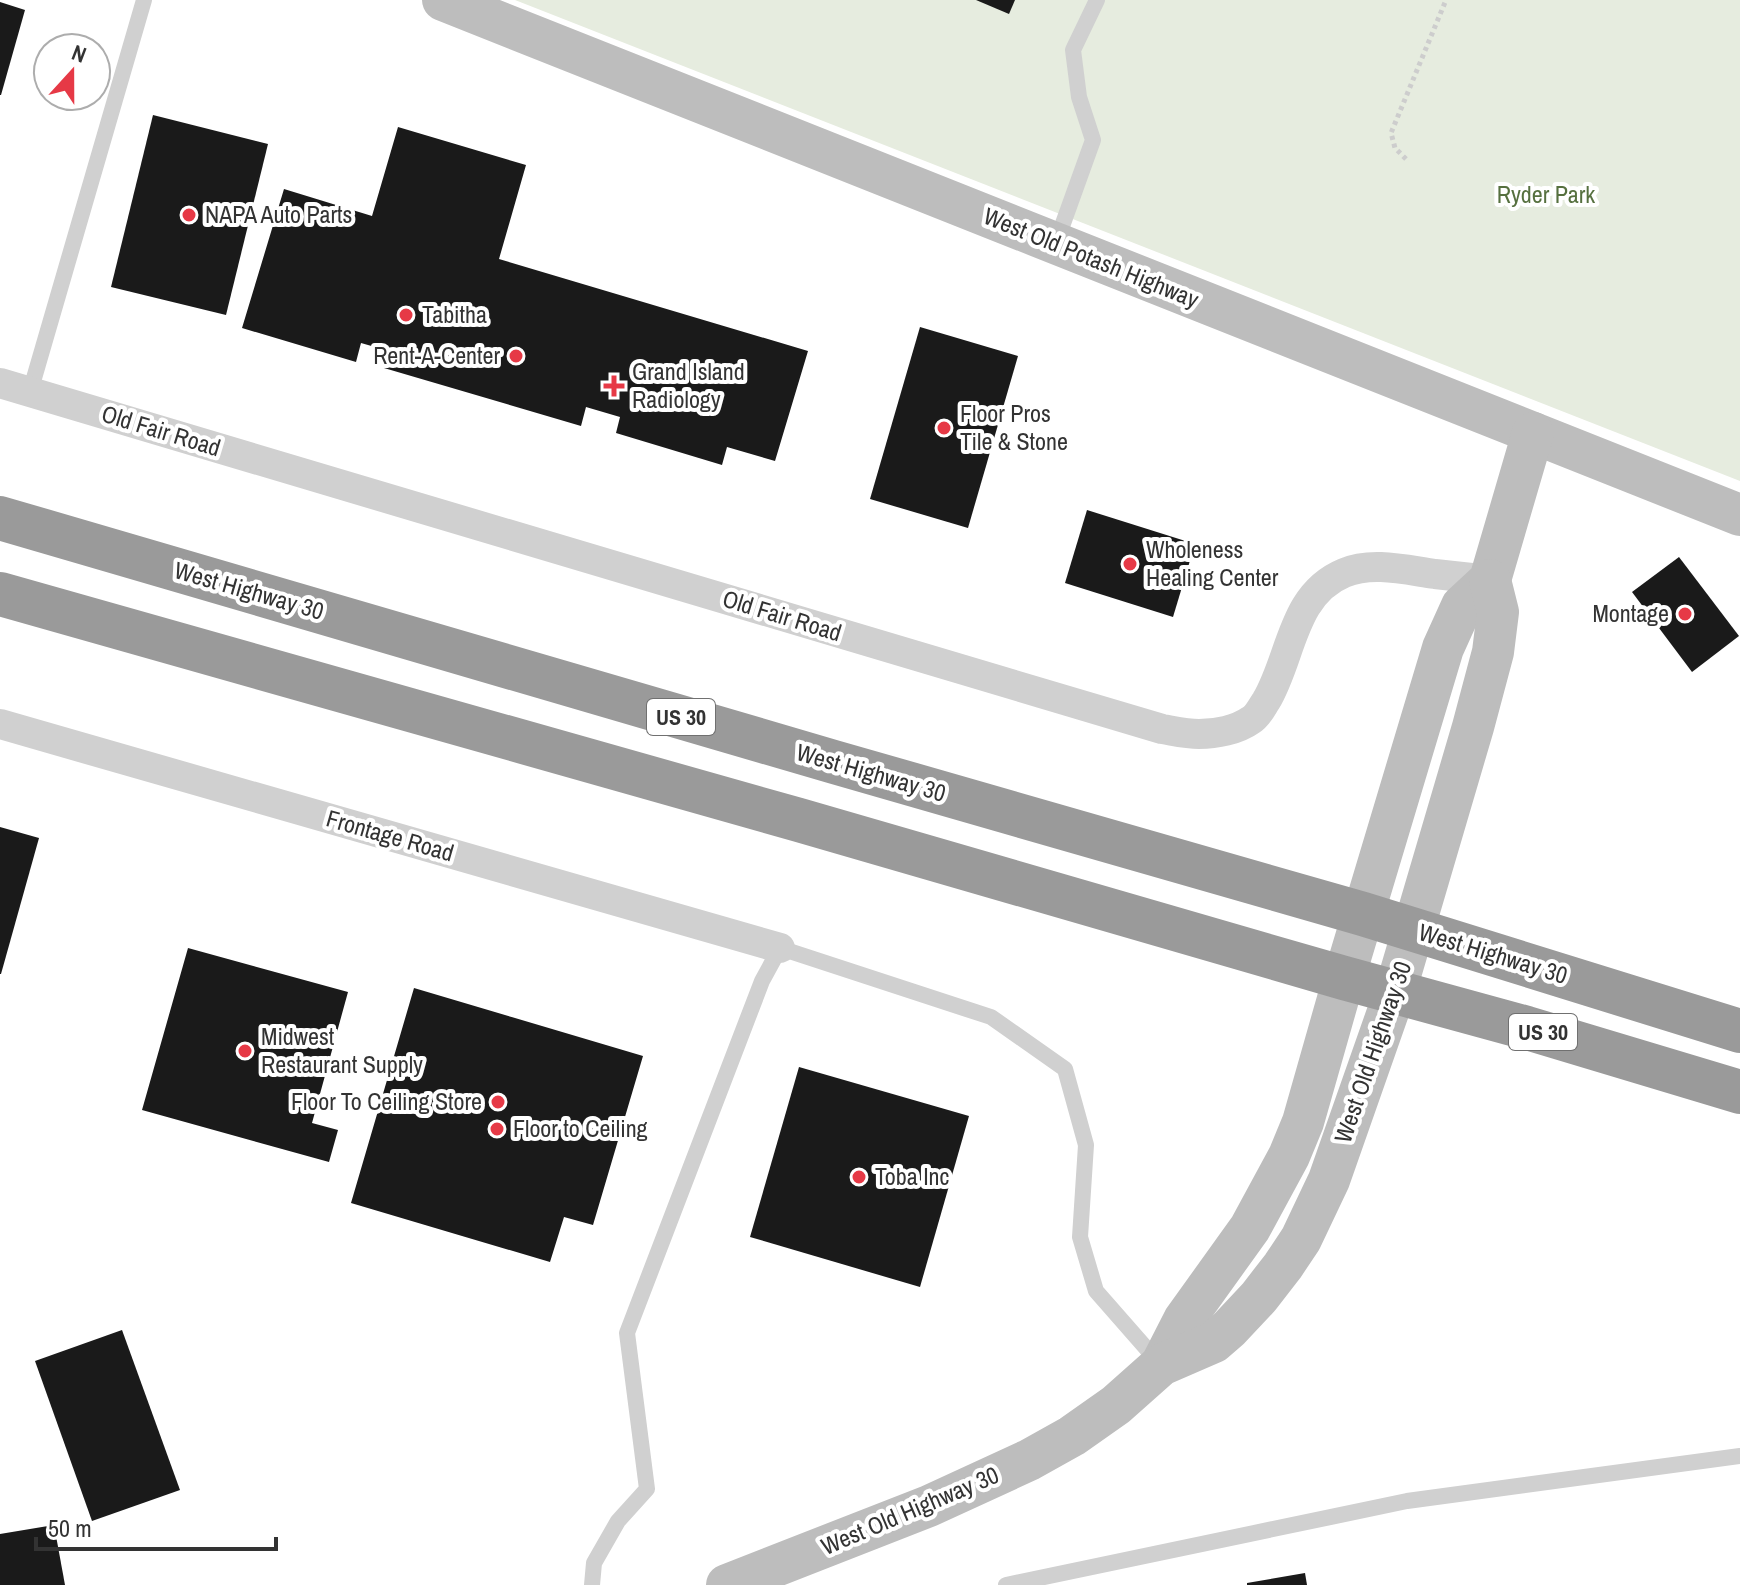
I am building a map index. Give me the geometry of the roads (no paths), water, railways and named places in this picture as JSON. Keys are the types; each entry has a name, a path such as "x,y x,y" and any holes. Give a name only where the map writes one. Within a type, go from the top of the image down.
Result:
{"highway":[{"name":"West Highway 30","path":"0,518 1363,914 1740,1031"},
{"name":"US 30","path":"0,594 784,815 1740,1092"}],"street":[{"name":"West Old Potash Highway","path":"443,0 1740,515"},
{"name":"Old Fair Road","path":"0,383 1162,729 1197,734 1227,731 1253,720 1274,688 1297,620 1307,602 1343,573 1365,567 1388,568 1490,580"},
{"name":"West Old Highway 30","path":"727,1585 929,1506 1029,1460 1072,1436 1116,1405 1161,1365 1214,1342 1259,1297 1301,1239 1329,1180 1395,992 1473,727 1493,652 1498,612 1490,580 1533,433"},
{"name":"West Old Highway 30","path":"1161,1365 1184,1320 1250,1228 1289,1156 1303,1122 1443,648 1462,606 1490,580"},
{"name":"Frontage Road","path":"0,724 780,948"}],"lane":[{"path":"30,392 144,0"},
{"path":"1055,244 1093,140 1079,97 1073,50 1097,0"},
{"path":"592,1585 594,1563 618,1521 647,1489 627,1333 762,981 780,948 991,1017 1065,1069 1086,1145 1080,1237 1096,1291 1161,1365"},
{"path":"1006,1585 1407,1501 1740,1456"}],"place":[{"name":"NAPA Auto Parts","path":"189,215"},
{"name":"Tabitha","path":"406,315"},
{"name":"Rent-A-Center","path":"516,356"},
{"name":"Grand Island Radiology","path":"614,386"},
{"name":"Floor Pros Tile & Stone","path":"944,428"},
{"name":"Wholeness Healing Center","path":"1130,564"},
{"name":"Montage","path":"1685,614"},
{"name":"Midwest Restaurant Supply","path":"245,1051"},
{"name":"Floor To Ceiling Store","path":"498,1102"},
{"name":"Floor to Ceiling","path":"497,1129"},
{"name":"Toba Inc","path":"859,1177"}],"park label":[{"name":"Ryder Park","path":"1546,195"}]}
